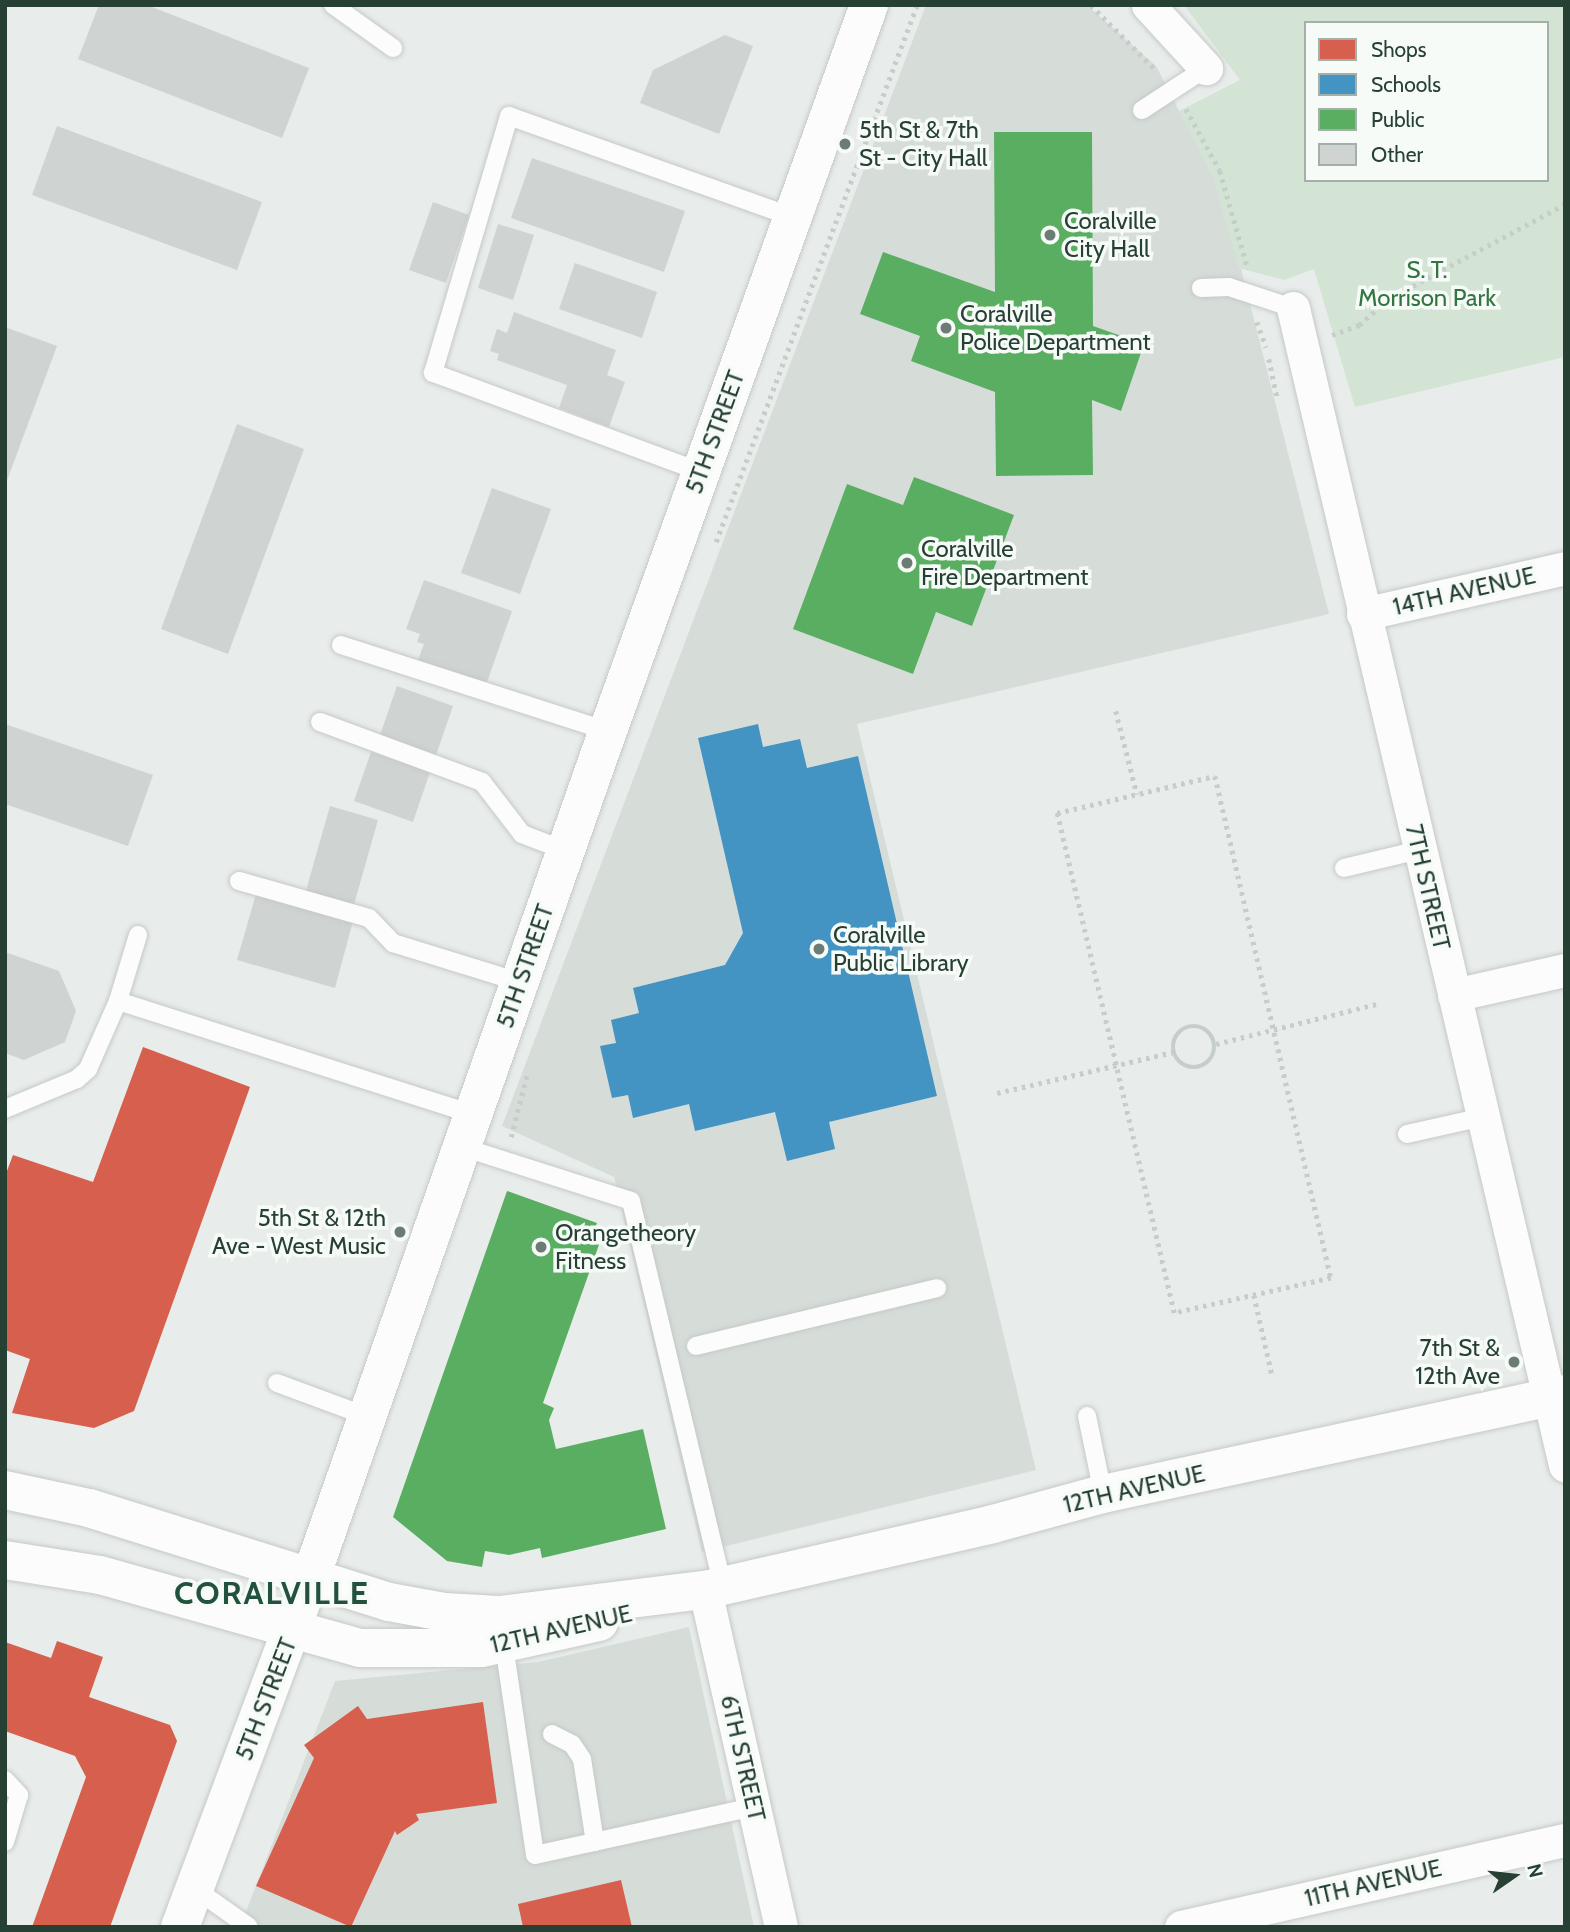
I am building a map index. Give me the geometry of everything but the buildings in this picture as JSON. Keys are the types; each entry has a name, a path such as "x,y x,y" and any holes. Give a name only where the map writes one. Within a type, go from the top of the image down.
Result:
{"main road":[{"name":"5TH STREET","path":"180,1927 292,1631 608,731 869,5"},
{"name":"12TH AVENUE","path":"5,1560 100,1575 360,1648 426,1652 504,1645 714,1588 993,1524 1103,1494 1557,1396"},
{"name":"12TH AVENUE","path":"5,1490 89,1508 312,1574 390,1602 472,1614 500,1615 714,1588"}],"street":[{"path":"1149,5 1206,68"},
{"name":"7TH STREET","path":"1293,308 1483,1117 1557,1396 1565,1465"},
{"name":"14TH AVENUE","path":"1363,614 1565,568"},
{"path":"1454,995 1565,970"},
{"name":"6TH STREET","path":"714,1588 754,1807 781,1927"},
{"name":"11TH AVENUE","path":"1181,1927 1565,1840"}],"lane":[{"path":"333,5 393,48"},
{"path":"1142,110 1206,68"},
{"path":"701,472 433,373 509,116 793,217"},
{"path":"1201,288 1229,287 1293,308"},
{"path":"341,645 608,731"},
{"path":"320,722 482,782 522,834 566,851"},
{"path":"1343,868 1419,850"},
{"path":"239,881 369,918 393,943 519,982"},
{"path":"5,1110 77,1079 88,1069 118,1001 138,935"},
{"path":"118,1001 467,1131 631,1201 714,1588"},
{"path":"1406,1134 1483,1117"},
{"path":"696,1346 937,1288"},
{"path":"277,1384 366,1416"},
{"path":"1087,1416 1103,1494"},
{"path":"504,1645 535,1855 754,1807"},
{"path":"552,1734 572,1744 582,1759 595,1842"},
{"path":"5,1780 19,1795 5,1842"},
{"path":"194,1888 249,1927"}],"path":[{"path":"711,554 917,5"},
{"path":"1091,5 1162,76"},
{"path":"1184,107 1220,171 1250,277"},
{"path":"1319,339 1359,325 1390,298 1565,204"},
{"path":"1257,321 1277,398"},
{"path":"1116,711 1137,794"},
{"path":"1215,776 1274,1029 1331,1278 1174,1313 1057,813 1215,776"},
{"path":"1216,1044 1376,1004"},
{"path":"1190,1026 1209,1031 1216,1044 1213,1058 1202,1067 1181,1064 1173,1052 1178,1033 1190,1026"},
{"path":"997,1093 1173,1052"},
{"path":"509,1144 529,1065"},
{"path":"1254,1295 1272,1375"}],"shaded area":[{"path":"926,5 1087,5 1156,66 1212,174 1232,233 1329,614 857,724 1036,1470 702,1552 614,1177 502,1126"},
{"path":"689,1627 754,1927 240,1927 335,1681 538,1662"}],"green space":[{"name":"S. T. Morrison Park","path":"1184,5 1565,5 1565,357 1355,407 1314,269 1284,280 1239,268 1212,174 1179,111 1240,80"}],"place":[{"name":"5th St & 7th St - City Hall","path":"845,144"},
{"name":"Coralville City Hall","path":"1050,235"},
{"name":"Coralville Police Department","path":"946,328"},
{"name":"Coralville Fire Department","path":"907,563"},
{"name":"Coralville Public Library","path":"819,949"},
{"name":"5th St & 12th Ave - West Music","path":"400,1232"},
{"name":"Orangetheory Fitness","path":"541,1247"},
{"name":"7th St & 12th Ave","path":"1514,1362"}],"district":[{"name":"CORALVILLE","path":"272,1593"}]}
